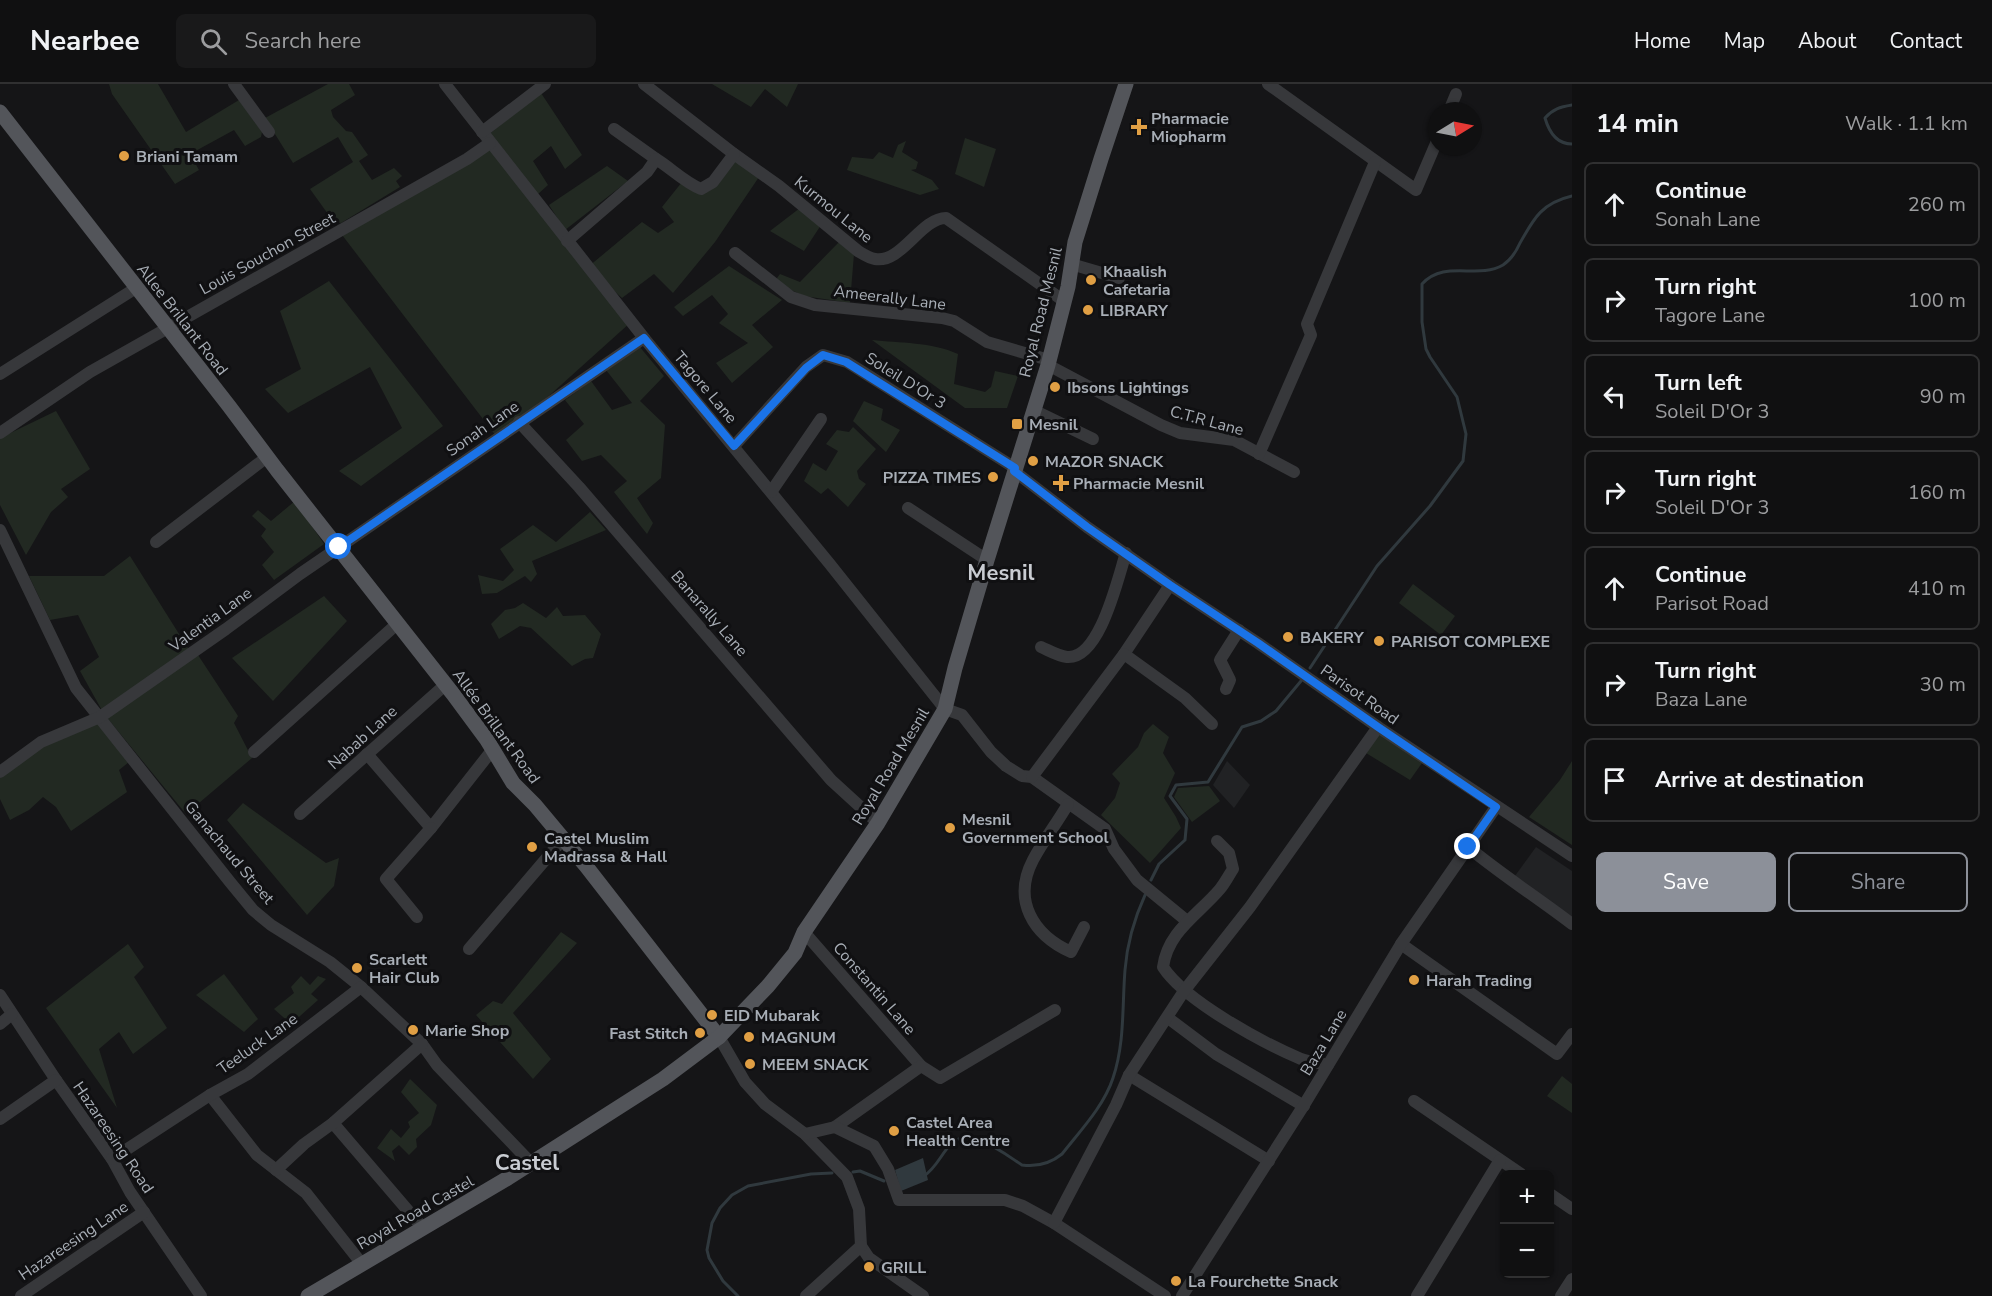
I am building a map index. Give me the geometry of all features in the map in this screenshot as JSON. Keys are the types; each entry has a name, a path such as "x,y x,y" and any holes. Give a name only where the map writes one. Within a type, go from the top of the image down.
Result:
{"main road":[{"name":"Royal Road Mesnil","path":"718,1037 795,953 804,932 878,824 945,709 987,560 1049,363 1075,242 1125,89"},
{"name":"Allee Brillant Road","path":"0,112 337,548"},
{"name":"Allée Brillant Road","path":"337,548 398,623 493,749 513,783 563,839 718,1037"},
{"name":"Royal Road Castel","path":"308,1296 508,1178 663,1079 718,1037"}],"street":[{"path":"234,84 269,132"},
{"name":"Tagore Lane","path":"445,84 644,338 734,446 945,709 962,715 991,752 1006,766 1022,776 1032,777 1105,829 1114,849 1137,880 1187,921"},
{"path":"482,132 546,84"},
{"name":"Kurmou Lane","path":"644,84 779,186 858,251 872,259 883,260 913,240 928,225 939,218 946,218 1064,301"},
{"path":"1268,84 1416,190 1431,156"},
{"path":"1453,102 1456,94"},
{"path":"614,129 700,189 713,182 734,154"},
{"name":"Louis Souchon Street","path":"0,433 90,372 467,159 490,143"},
{"path":"567,241 647,171 656,159"},
{"path":"1259,454 1311,335 1307,324 1375,162"},
{"name":"Ameerally Lane","path":"735,254 791,297 815,305 954,321 987,342 1049,363"},
{"path":"1071,264 1119,278"},
{"path":"0,374 136,288"},
{"name":"Sonah Lane","path":"337,548 644,338"},
{"name":"Soleil D'Or 3","path":"734,446 806,368 823,355 846,362 1015,470"},
{"name":"C.T.R Lane","path":"1049,363 1170,429 1180,433 1234,440 1294,472"},
{"path":"1033,410 1093,439"},
{"path":"771,492 821,419"},
{"name":"Banarally Lane","path":"519,423 579,487 831,780 878,824"},
{"path":"156,542 267,457"},
{"name":"Parisot Road","path":"1015,470 1087,527 1170,585 1496,807 1572,856"},
{"path":"908,508 987,560"},
{"name":"Ganachaud Street","path":"0,530 76,688 254,910 271,925 330,962 361,987 422,1044 437,1065 531,1163"},
{"name":"Valentia Lane","path":"0,772 40,742 100,717 337,548"},
{"path":"1041,647 1067,657 1074,657 1085,651 1102,624 1126,553"},
{"path":"1032,777 1124,654 1170,585"},
{"path":"254,752 398,623"},
{"path":"1226,689 1230,680 1220,660 1239,630"},
{"path":"1124,654 1185,698 1212,724"},
{"name":"Nabab Lane","path":"300,814 445,685"},
{"path":"1054,1223 1116,1105 1129,1075 1184,991 1250,907 1378,727"},
{"path":"417,917 386,879 431,828 493,749"},
{"path":"367,754 431,828"},
{"path":"1068,804 1032,861 1025,882 1026,909 1038,929 1059,947 1071,952 1084,927"},
{"name":"Baza Lane","path":"1182,1296 1304,1106 1401,944 1496,807"},
{"path":"469,949 563,839"},
{"path":"1217,841 1229,854 1233,869 1221,888 1187,921 1165,951 1163,967 1170,979 1204,1005 1274,1046 1303,1060 1328,1065"},
{"path":"1468,847 1572,924"},
{"name":"Constantin Lane","path":"804,932 921,1066"},
{"path":"1401,944 1557,1054 1572,1034"},
{"name":"Teeluck Lane","path":"361,987 248,1074 210,1095 257,1155 306,1193 362,1264"},
{"name":"Hazareesing Road","path":"0,996 112,1159 130,1192 201,1296"},
{"path":"805,1134 835,1127 921,1066 940,1077 1055,1010"},
{"path":"0,1024 12,1014"},
{"path":"1168,1018 1216,1054 1304,1106"},
{"path":"718,1037 745,1082 765,1104 805,1134 847,1177 859,1209 861,1246 868,1258 924,1296"},
{"path":"276,1170 422,1044"},
{"path":"1129,1075 1269,1161"},
{"path":"0,1119 56,1080"},
{"path":"112,1159 210,1095"},
{"path":"1414,1101 1515,1170"},
{"path":"333,1123 422,1227"},
{"path":"835,1127 874,1146 888,1169 897,1199 1005,1200 1023,1206 1054,1223 1166,1296"},
{"path":"1417,1296 1500,1160"},
{"path":"1554,1197 1572,1209"},
{"name":"Hazareesing Lane","path":"21,1296 144,1212"},
{"path":"806,1296 861,1246"},
{"path":"1561,1296 1572,1279"}],"shaded area":[{"path":"109,84 158,84 186,132 239,100 262,132 261,137 245,146 234,130 190,154 199,170 175,184 112,94"},
{"path":"328,84 349,84 355,95 331,110 333,117 346,131 352,132 368,155 359,161 372,180 394,168 402,176 396,181 400,187 341,223 333,221 310,189 353,162 338,137 293,163 265,118"},
{"path":"712,84 798,84 787,107 765,89 751,107"},
{"path":"541,93 582,155 565,169 551,146 533,161 548,185 537,195 488,135"},
{"path":"965,138 996,149 984,187 955,174"},
{"path":"906,141 902,152 918,162 916,169 911,170 932,180 939,189 920,195 847,170 852,157 873,159 879,152 893,158 898,145"},
{"path":"490,144 588,267 642,222 658,233 674,222 662,207 682,182 694,192 709,191 735,161 759,177 715,242 673,293 654,274 622,298 590,269 631,322 521,421 496,436 339,231"},
{"path":"607,166 628,181 565,230 549,205"},
{"path":"800,208 821,225 804,251 770,231"},
{"path":"840,241 854,254 850,303 804,296 774,282 780,274 800,282"},
{"path":"729,266 782,300 752,325 773,347 732,383 716,363 748,343 719,323 728,314 712,295 683,316 674,307"},
{"path":"329,281 443,426 361,486 339,471 402,428 370,367 288,413 265,389 301,369 280,311"},
{"path":"872,340 926,345 958,354 954,384 985,392 991,387 995,371 1018,376 1007,408 965,408"},
{"path":"639,346 664,376 640,401 665,425 661,478 637,498 653,523 647,534 614,492 627,481 601,455 582,461 566,440 584,424 565,400 591,381 612,410 632,403 606,370"},
{"path":"864,401 883,409 881,420 900,430 886,452 853,421"},
{"path":"56,411 90,469 61,489 68,497 51,512 26,555 0,505 0,438"},
{"path":"853,427 876,449 857,471 859,479 866,484 848,507 828,488 821,494 804,481 813,463 826,471 838,451 826,444 837,430 849,432"},
{"path":"295,501 324,544 274,580 262,565 274,552 261,536 266,529 252,516 258,510 271,521"},
{"path":"590,512 606,530 532,561 537,574 531,582 525,576 497,593 482,594 478,575 503,581 514,570 500,549 533,525 556,542"},
{"path":"130,556 191,653 198,655 238,716 234,723 252,758 186,814 104,714 80,671 99,657 78,615 50,620 29,576 104,576"},
{"path":"1413,584 1455,616 1441,635 1399,603"},
{"path":"324,596 347,621 273,701 232,658"},
{"path":"523,603 546,618 557,607 563,616 585,615 601,634 593,658 585,659 572,666 531,628 520,626 499,639 491,624 505,610"},
{"path":"96,722 129,762 119,770 127,792 71,831 56,807 43,797 29,810 10,820 0,799 0,778 39,747"},
{"path":"1153,724 1169,737 1163,753 1175,773 1164,798 1181,828 1150,863 1101,815 1115,798 1120,783 1112,774 1138,747 1144,733"},
{"path":"1379,730 1422,763 1410,780 1366,753"},
{"path":"1227,761 1250,785 1234,808 1213,785"},
{"path":"1572,761 1572,845 1529,817 1560,780"},
{"path":"1209,786 1220,801 1192,822 1174,797 1178,788"},
{"path":"243,803 326,863 339,858 334,886 307,915 227,820"},
{"path":"1536,847 1572,871 1572,919 1512,880"},
{"path":"561,932 577,943 513,1013 551,1059 533,1079 476,1015 493,1001 502,1004"},
{"path":"128,944 144,967 134,977 167,1028 133,1054 119,1032 99,1049 117,1108 46,1008"},
{"path":"224,974 258,1019 244,1032 196,995"},
{"path":"301,976 310,985 318,976 326,979 311,994 318,1000 291,1024 274,1009 294,993 291,987"},
{"path":"1562,1076 1572,1084 1572,1113 1547,1096"},
{"path":"410,1079 437,1105 431,1125 416,1139 417,1147 409,1155 399,1145 392,1151 395,1161 377,1148 391,1129 401,1138 410,1127 408,1122 419,1113 401,1092"},
{"path":"923,1158 928,1180 901,1191 895,1170"}],"waterway":[{"path":"1572,105 1557,109 1545,118 1554,136 1562,142 1572,144"},
{"path":"1310,668 1377,566 1430,506 1463,461 1466,434 1457,397 1426,349 1422,322 1422,284 1441,273 1483,271 1503,265 1513,255 1540,213 1553,203 1572,196"},
{"path":"1151,880 1159,864 1185,840 1187,819 1170,796 1176,785 1208,782 1242,727 1261,721 1276,711 1301,681"},
{"path":"924,1176 951,1144 959,1139 967,1138 987,1144 1022,1165 1038,1165 1062,1154 1084,1127 1104,1098 1117,1065 1127,951 1134,922 1145,895"},
{"path":"853,1172 860,1171 884,1181"},
{"path":"738,1296 723,1281 709,1258 707,1250 712,1223 720,1208 732,1195 748,1186 811,1174 832,1173"}],"place":[{"name":"Pharmacie Miopharm","path":"1139,127"},
{"name":"Briani Tamam","path":"124,156"},
{"name":"Khaalish Cafetaria","path":"1091,280"},
{"name":"LIBRARY","path":"1088,310"},
{"name":"Ibsons Lightings","path":"1055,387"},
{"name":"Mesnil","path":"1017,424"},
{"name":"MAZOR SNACK","path":"1033,461"},
{"name":"PIZZA TIMES","path":"993,477"},
{"name":"Pharmacie Mesnil","path":"1061,483"},
{"name":"BAKERY","path":"1288,637"},
{"name":"PARISOT COMPLEXE","path":"1379,641"},
{"name":"Mesnil Government School","path":"950,828"},
{"name":"Castel Muslim Madrassa & Hall","path":"532,847"},
{"name":"Scarlett Hair Club","path":"357,968"},
{"name":"Harah Trading","path":"1414,980"},
{"name":"EID Mubarak","path":"712,1015"},
{"name":"Marie Shop","path":"413,1030"},
{"name":"Fast Stitch","path":"700,1033"},
{"name":"MAGNUM","path":"749,1037"},
{"name":"MEEM SNACK","path":"750,1064"},
{"name":"Castel Area Health Centre","path":"894,1131"},
{"name":"GRILL","path":"869,1267"},
{"name":"La Fourchette Snack","path":"1176,1281"}],"district":[{"name":"Mesnil","path":"1001,572"},
{"name":"Castel","path":"527,1162"}],"route":[{"path":"339,547 644,338 734,446 806,368 823,355 846,362 1015,468 1014,471 1087,527 1496,807 1468,847"}]}
